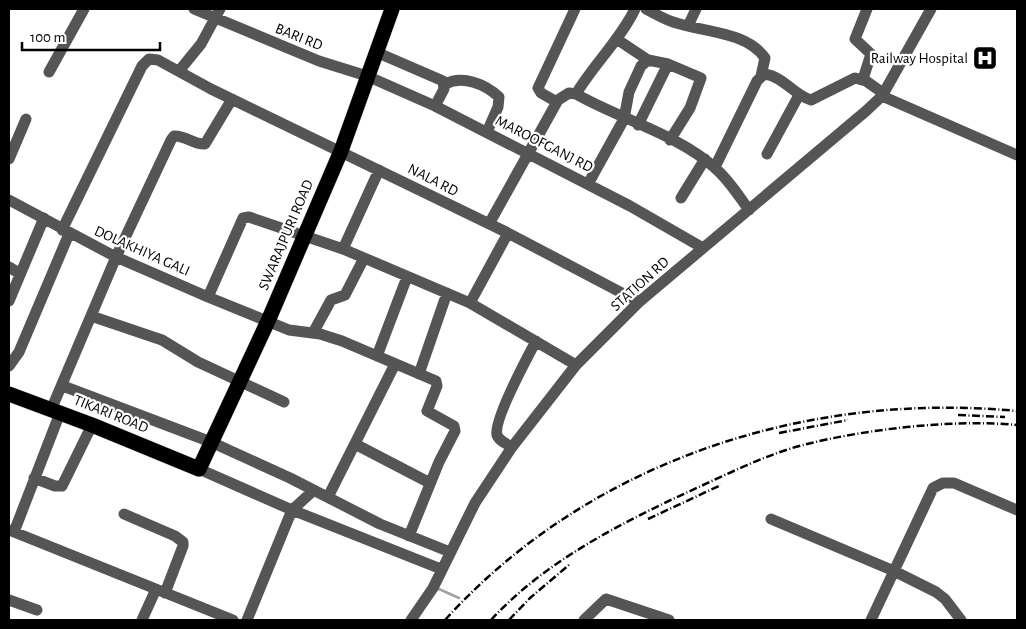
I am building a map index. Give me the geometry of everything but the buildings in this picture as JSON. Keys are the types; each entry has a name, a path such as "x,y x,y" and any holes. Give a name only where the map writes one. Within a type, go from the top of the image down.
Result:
{"highway":[{"name":"SWARAJPURI ROAD","path":"199,469 268,321 341,151 392,9"},
{"name":"TIKARI ROAD","path":"9,394 92,425 199,469"}],"street":[{"path":"49,72 84,9"},
{"name":"BARI RD","path":"194,9 217,14 319,61 367,76"},
{"path":"557,102 541,93 538,88 575,9"},
{"path":"576,94 591,70 618,40 635,9"},
{"path":"646,9 673,22 731,36 751,45 765,58 761,76 715,167"},
{"path":"688,26 696,9"},
{"path":"863,79 871,54 855,39 867,9"},
{"name":"STATION RD","path":"411,620 433,588 475,503 512,447 576,365 639,302 832,142 882,95 931,9"},
{"path":"178,71 192,57 217,14"},
{"path":"618,40 648,60 668,64 699,76 702,81 690,108 670,140"},
{"path":"376,52 440,78 445,84"},
{"name":"NALA RD","path":"66,232 142,66 149,59 158,60 232,99 508,233 639,302"},
{"path":"588,184 624,119 629,92 641,66 648,60"},
{"path":"638,125 668,64"},
{"path":"761,76 770,75 799,95 815,100 849,79 863,79 882,95 1017,155"},
{"name":"MAROOFGANJ RD","path":"367,76 435,106 527,152 703,248"},
{"path":"435,106 445,84 457,79 464,80 494,93 499,97 498,107 487,132"},
{"path":"489,224 527,152 557,102 569,93 576,94 705,159 727,179 749,210"},
{"path":"767,154 799,95"},
{"path":"232,99 205,144 200,144 178,135 174,136 171,140 116,257 91,316 63,386 34,478 11,531 233,620"},
{"path":"9,159 26,119"},
{"path":"681,198 705,159"},
{"path":"344,249 379,170"},
{"name":"DOLAKHIYA GALI","path":"9,200 116,257 208,297 290,330 331,337 437,383 427,411 455,428 430,483"},
{"path":"208,297 245,217 344,249 470,303 576,365"},
{"path":"9,301 44,218"},
{"path":"9,366 14,349 66,232"},
{"path":"470,303 508,233"},
{"path":"313,333 331,300 345,295 364,258"},
{"path":"9,267 20,274"},
{"path":"377,356 407,277"},
{"path":"419,374 447,293"},
{"path":"91,316 162,340 198,362 284,402"},
{"path":"512,447 501,440 497,429 509,396 536,341"},
{"path":"328,497 396,364"},
{"path":"63,386 211,442 314,490 372,521 450,552"},
{"path":"34,478 62,486 92,425"},
{"path":"355,444 430,483 409,536"},
{"path":"199,469 292,510 441,569"},
{"path":"870,620 933,488 943,483 954,483 1017,510"},
{"path":"246,620 292,510 314,490"},
{"path":"124,514 175,536 183,542 184,546 142,620"},
{"path":"771,519 894,570 936,592 945,599 961,620"},
{"path":"584,620 606,599 669,620"},
{"path":"9,600 37,610"}],"waterway":[{"path":"439,589 459,598"}],"railway":[{"path":"445,620 502,565 565,517 634,479 706,448 781,426 859,413 938,408 1017,411"},
{"path":"958,415 1005,417"},
{"path":"779,433 848,420"},
{"path":"491,620 537,578 589,543 673,499 777,453 828,439 882,430 938,424 992,423 1017,425"},
{"path":"648,519 721,485"},
{"path":"509,620 530,598 570,564"}],"place":[{"name":"Railway Hospital","path":"985,58"}]}
